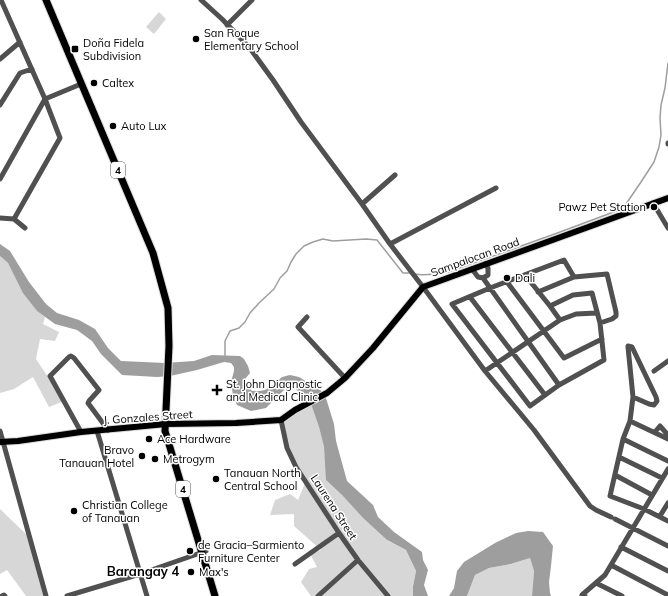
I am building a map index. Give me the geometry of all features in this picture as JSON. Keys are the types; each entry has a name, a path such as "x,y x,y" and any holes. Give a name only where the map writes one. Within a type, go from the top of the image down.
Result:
{"highway":[{"name":"4","path":"46,0 153,253 168,308 166,431 219,596"},
{"name":"4","path":"204,552 215,596"}],"main road":[{"name":"Sampalocan Road","path":"281,420 294,410 327,393 345,378 373,348 423,287 668,198"},
{"name":"J. Gonzales Street","path":"2,442 81,432 166,424 236,423 281,420"}],"street":[{"path":"201,0 249,47 273,80 300,122 362,204 390,244 485,371 534,430 590,506 668,546"},
{"path":"227,25 252,0"},
{"path":"1,1 45,99 60,138 14,219"},
{"path":"0,59 20,42"},
{"path":"0,105 20,73 32,69"},
{"path":"0,179 45,99 81,84"},
{"path":"362,204 395,175"},
{"path":"390,244 496,188"},
{"path":"653,203 668,228"},
{"path":"0,218 14,219 25,228"},
{"path":"550,306 573,295 592,293 600,323 604,360 559,385 530,406 452,304 564,260 574,278"},
{"path":"472,269 478,278 483,278 488,276 488,268 485,264"},
{"path":"538,292 574,278 607,274 616,316 600,323"},
{"path":"524,275 560,320"},
{"path":"483,278 559,385"},
{"path":"507,282 564,358 602,339"},
{"path":"470,297 545,395"},
{"path":"485,371 560,320 576,314 597,312"},
{"path":"307,317 298,327 345,378"},
{"path":"633,397 654,405 657,401 632,347 628,346 633,397 630,421 623,439 610,496 644,509 668,521"},
{"path":"81,432 50,376 71,356 99,390 88,403 108,430"},
{"path":"654,371 668,361"},
{"name":"Laurena Street","path":"281,420 287,448 296,467 358,560 388,596"},
{"path":"630,421 668,438"},
{"path":"655,432 660,426 668,435"},
{"path":"0,431 46,596"},
{"path":"97,431 147,596"},
{"path":"623,439 668,461"},
{"path":"619,457 662,478"},
{"path":"585,596 582,595 605,575 668,469"},
{"path":"615,476 652,495"},
{"path":"660,516 668,503"},
{"path":"295,564 339,533"},
{"path":"621,547 668,571"},
{"path":"67,596 140,574 204,552"},
{"path":"318,596 358,560"},
{"path":"611,565 668,595"},
{"path":"596,583 622,596"}],"shaded area":[{"path":"159,12 166,19 154,34 146,27"},
{"path":"0,244 10,251 29,282 46,304 57,313 79,320 95,329 108,348 121,361 165,363 194,361 212,355 240,356 244,359 248,366 250,373 245,379 252,391 265,390 282,377 290,375 299,377 320,390 325,395 334,424 336,441 347,481 373,505 378,517 394,532 422,552 423,560 428,570 424,585 428,596 413,596 416,571 406,550 387,540 326,480 324,447 319,427 311,404 302,394 294,388 287,388 266,408 251,411 237,405 233,396 231,382 234,367 231,363 224,362 170,376 157,377 122,375 101,354 92,341 77,330 55,324 37,311 23,293 8,263 0,256"},
{"path":"0,256 8,263 24,293 37,311 45,317 43,324 59,332 55,341 40,339 36,359 64,401 49,407 33,377 14,389 0,393"},
{"path":"311,404 324,447 327,481 388,541 406,550 416,571 413,585 414,596 311,596 301,582 309,569 317,567 310,554 321,550 294,526 294,514 270,515 275,500 290,494 298,500 306,481 287,448 281,420"},
{"path":"0,509 29,537 45,596 26,596 7,570 0,574"},
{"path":"528,531 543,532 553,546 549,582 551,596 532,596 534,571 530,558 511,564 489,568 475,575 467,596 449,596 454,588 457,571 464,562 495,543 516,533"},
{"path":"530,558 534,571 532,596 467,596 475,575 489,568 512,564"}],"waterway":[{"path":"414,274 427,275 448,272 619,210 626,204 654,162 661,135 661,105 668,63"},
{"path":"225,357 225,341 230,331 239,328 245,322 250,313 274,289 280,278 287,271 296,254 304,246 323,239 333,241 366,239 377,240 403,273 411,273"}],"place":[{"name":"San Roque Elementary School","path":"196,39"},
{"name":"Doña Fidela Subdivision","path":"75,49"},
{"name":"Caltex","path":"94,83"},
{"name":"Auto Lux","path":"113,126"},
{"name":"Pawz Pet Station","path":"654,207"},
{"name":"Dali","path":"507,278"},
{"name":"St. John Diagnostic and Medical Clinic","path":"217,390"},
{"name":"Ace Hardware","path":"149,439"},
{"name":"Bravo Tanauan Hotel","path":"142,456"},
{"name":"Metrogym","path":"155,459"},
{"name":"Tanauan North Central School","path":"216,479"},
{"name":"Christian College of Tanauan","path":"74,511"},
{"name":"de Gracia–Sarmiento Furniture Center","path":"190,551"},
{"name":"Max's","path":"191,572"}],"district":[{"name":"Barangay 4","path":"143,571"}]}
